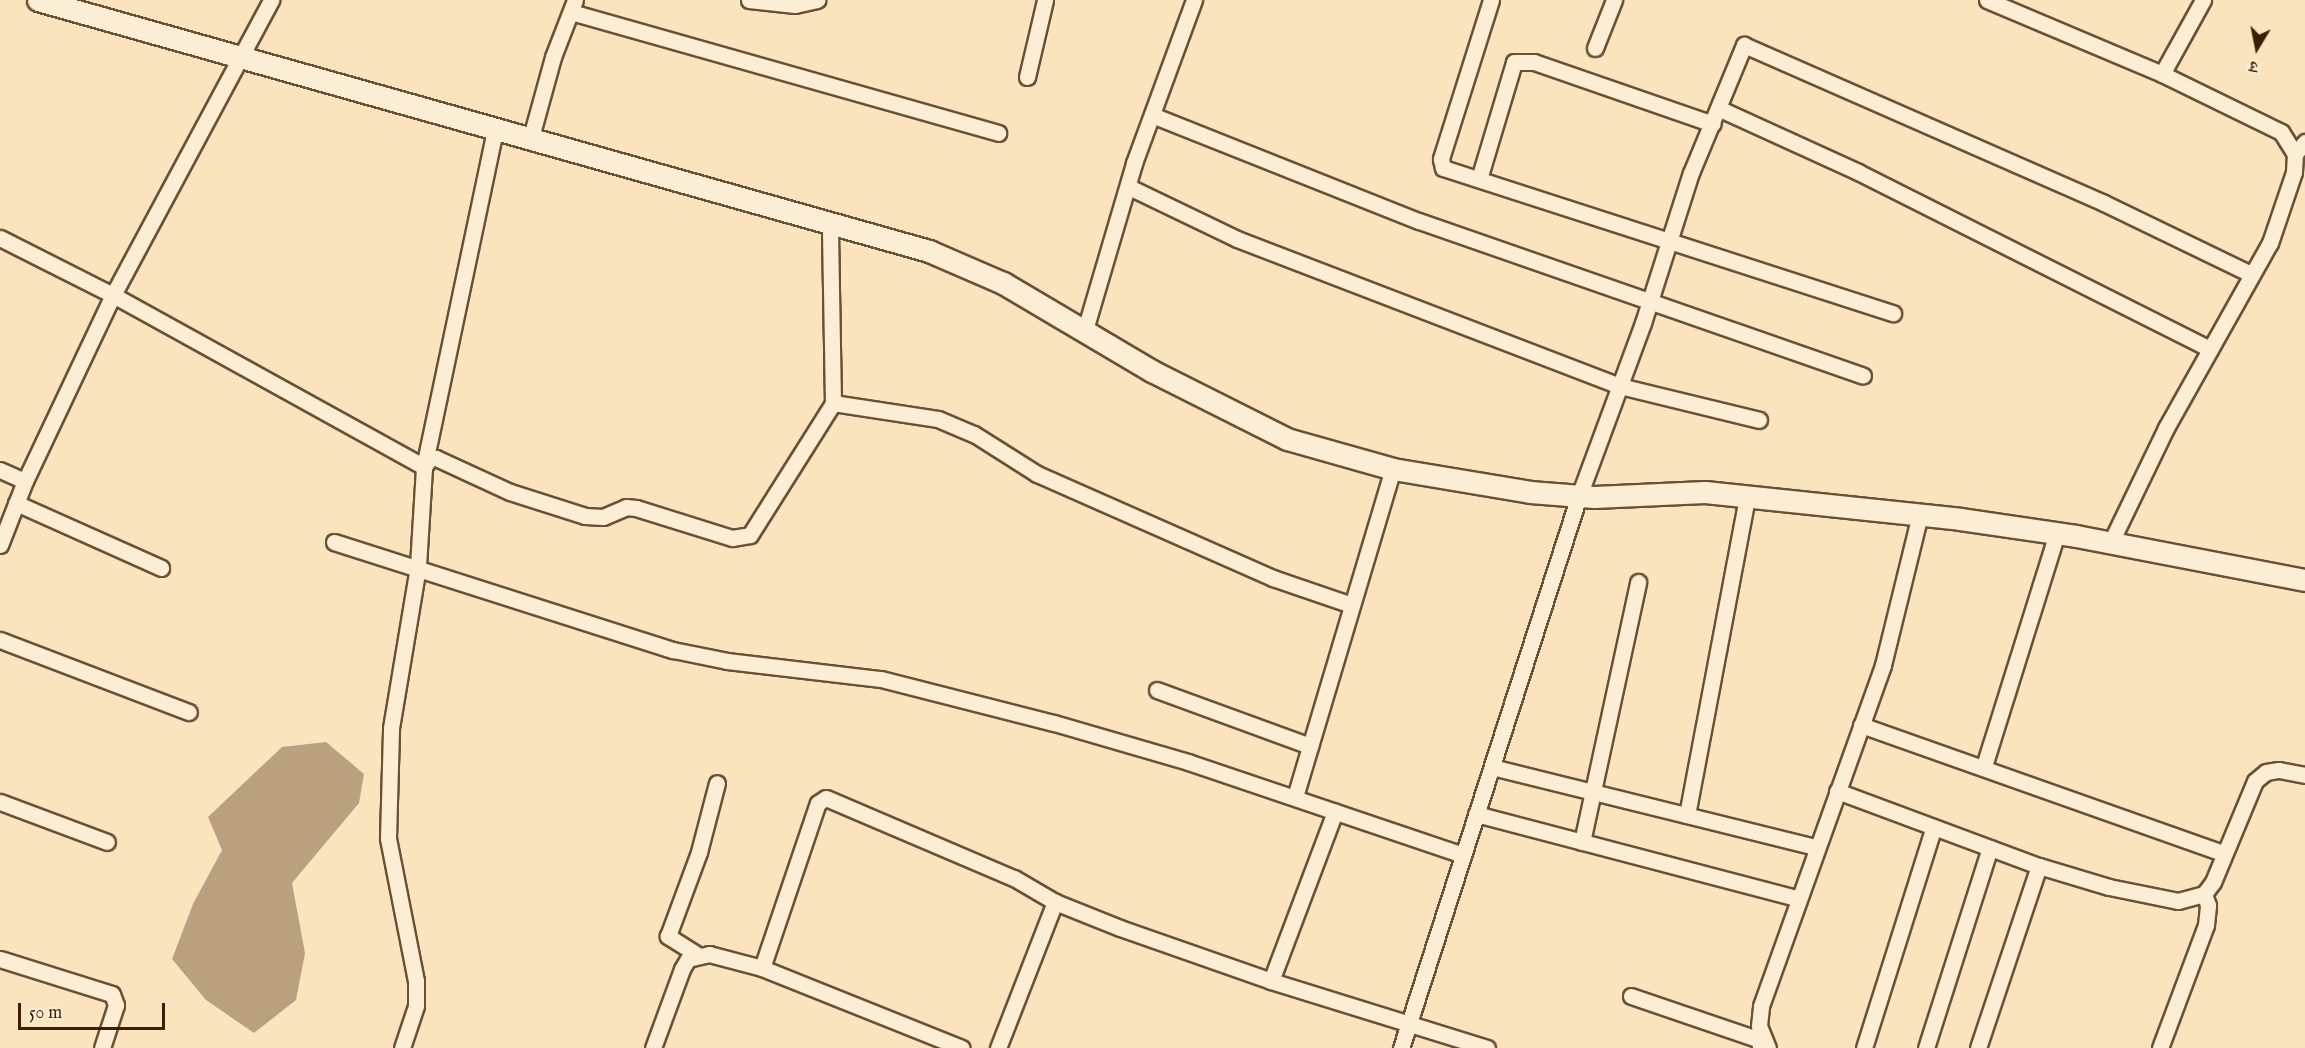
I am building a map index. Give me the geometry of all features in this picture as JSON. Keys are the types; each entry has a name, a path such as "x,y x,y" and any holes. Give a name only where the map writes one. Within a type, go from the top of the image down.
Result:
{"street":[{"path":"38,0 70,3 495,129 531,137 830,225 929,251 1003,283 1152,371 1287,439 1393,469 1530,492 1579,496 1705,492 1920,514 2057,533 2305,580"},
{"path":"0,545 16,503 113,295 244,56 271,0"},
{"path":"749,0 795,5 817,0"},
{"path":"1027,77 1045,0"},
{"path":"1085,330 1152,116 1194,0"},
{"path":"1491,0 1441,159 1443,168 1893,313"},
{"path":"1595,48 1614,0"},
{"path":"1987,0 2162,74 2281,132 2300,148 2287,202 2110,544"},
{"path":"2162,74 2203,0"},
{"path":"531,137 573,6 998,133"},
{"path":"1401,1048 1579,496 1649,303 1668,239 1744,45 2104,203 2251,274"},
{"path":"1479,179 1514,62 1534,62 1713,124"},
{"path":"1720,109 1858,172 2210,349"},
{"path":"1152,116 1419,221 1863,376"},
{"path":"402,1048 416,1006 416,981 392,870 386,814 391,728 418,566 424,467 495,129"},
{"path":"1129,187 1237,239 1620,386 1759,420"},
{"path":"424,467 430,458 435,458 510,492 585,516 603,517 626,507 636,508 743,539 757,529 833,402 830,225"},
{"path":"0,238 113,295 424,467"},
{"path":"833,402 938,419 974,434 1037,474 1273,578 1352,604"},
{"path":"1295,797 1393,469"},
{"path":"0,470 26,481"},
{"path":"1687,815 1747,496"},
{"path":"16,503 161,568"},
{"path":"1631,996 1763,1046 1760,1026 1761,1006 1896,620 1920,514"},
{"path":"1984,766 2057,533"},
{"path":"334,542 418,566 673,650 727,661 881,679 1088,733 1295,797 1463,855"},
{"path":"1582,842 1638,582"},
{"path":"0,640 189,712"},
{"path":"1156,690 1310,746"},
{"path":"1861,725 1984,766 2223,853"},
{"path":"1492,767 1816,847"},
{"path":"1837,791 1933,829 2039,866 2160,899 2192,900 2204,894 2213,882 2254,781 2266,772 2279,770 2305,775"},
{"path":"717,783 699,852 668,936 671,942 698,955 762,968 962,1048"},
{"path":"762,968 822,799 1014,878 1055,902 1271,981 1410,1022 1487,1048"},
{"path":"0,802 107,842"},
{"path":"1271,981 1335,812"},
{"path":"1476,814 1799,899"},
{"path":"1864,1048 1933,829"},
{"path":"1926,1048 1990,848"},
{"path":"1978,1048 2039,866"},
{"path":"2160,1048 2206,925 2208,905 2204,894"},
{"path":"998,1048 1055,902"},
{"path":"654,1048 682,969 698,955"},
{"path":"0,958 112,994 116,1005 102,1048"}],"shaded area":[{"path":"326,742 364,774 359,803 292,883 305,953 296,1000 254,1033 206,1000 172,959 193,904 222,850 208,817 282,747"}]}
